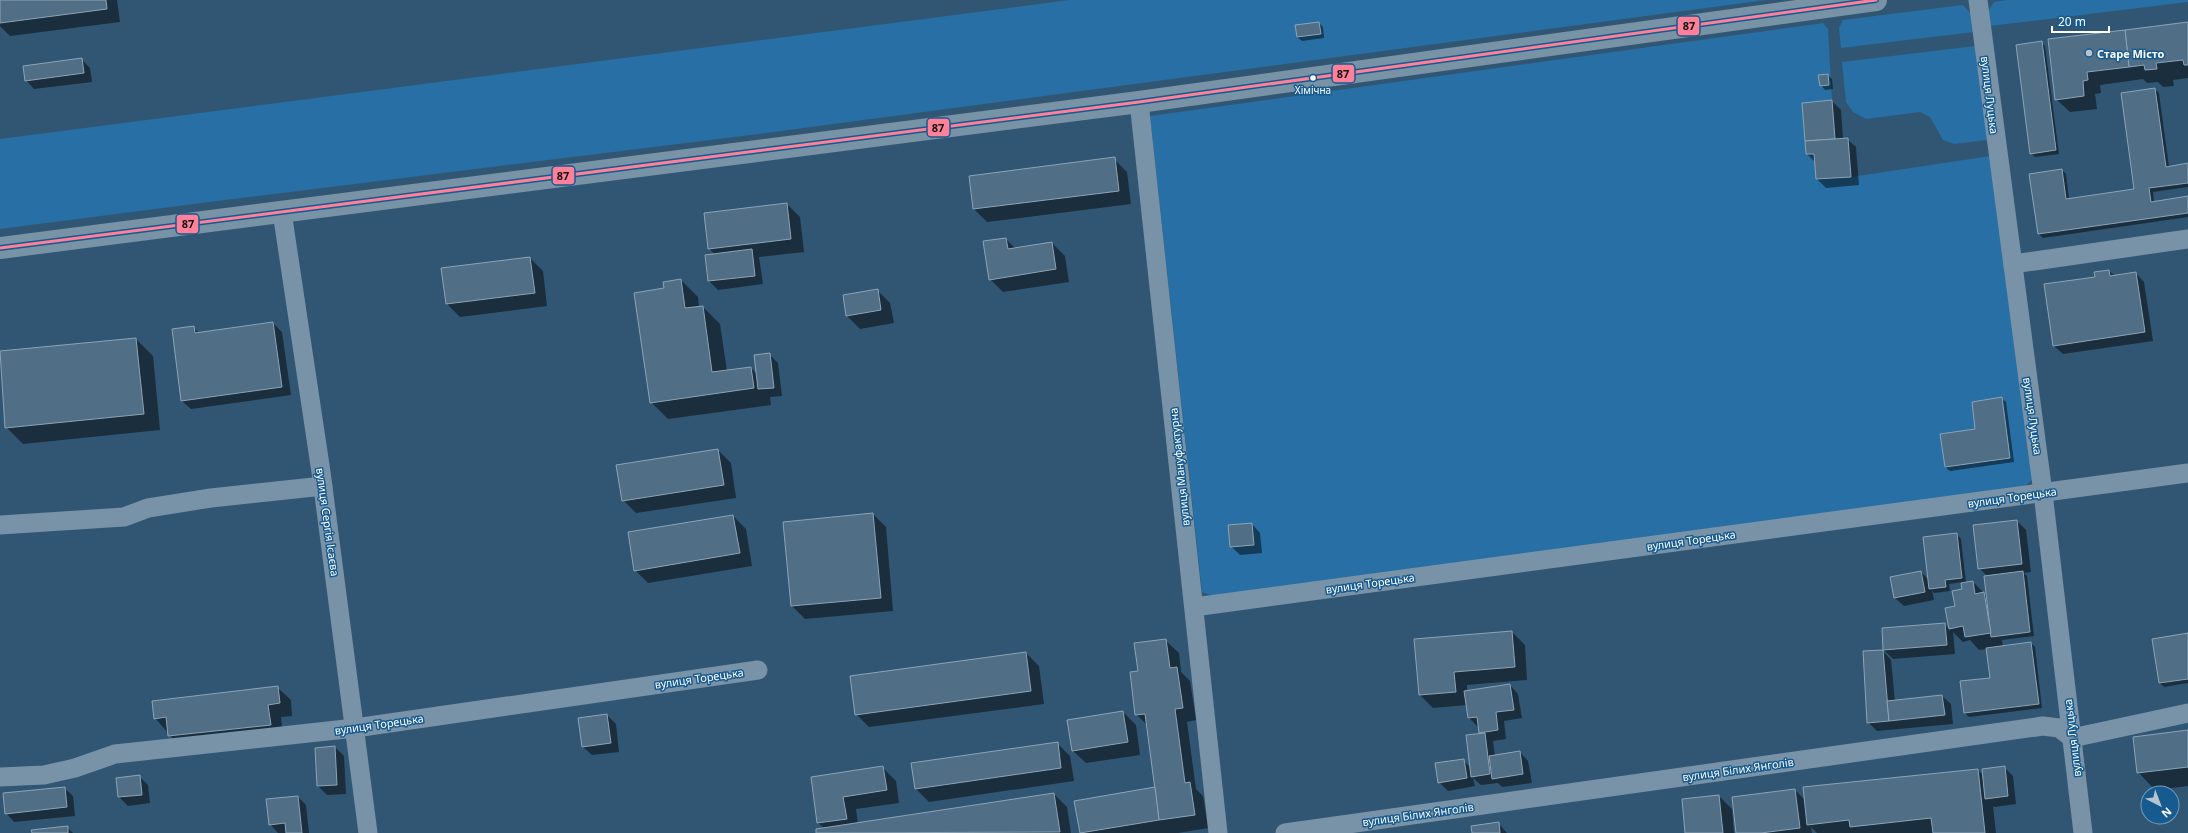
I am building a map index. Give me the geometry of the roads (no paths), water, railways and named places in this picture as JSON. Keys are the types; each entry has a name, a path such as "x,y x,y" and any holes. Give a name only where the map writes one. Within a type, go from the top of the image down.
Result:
{"main road":[{"path":"0,248 1139,102 1876,0"}],"street":[{"name":"вулиця Луцька","path":"1978,0 2043,493 2083,833"},
{"name":"вулиця Мануфактурна","path":"1139,102 1218,833"},
{"name":"вулиця Сергія Ісаєва","path":"282,212 323,486 368,833"},
{"path":"2013,264 2188,239"},
{"name":"вулиця Торецька","path":"1194,606 2188,473"},
{"path":"0,525 124,517 148,508 323,486"},
{"name":"вулиця Торецька","path":"0,777 44,775 75,768 115,754 355,728 758,670"},
{"path":"2072,738 2188,713"},
{"name":"вулиця Білих Янголів","path":"1284,833 2043,726 2059,728 2072,738"}],"place":[{"name":"Старе Місто","path":"2089,53"},
{"name":"Хімічна","path":"1313,78"}]}
